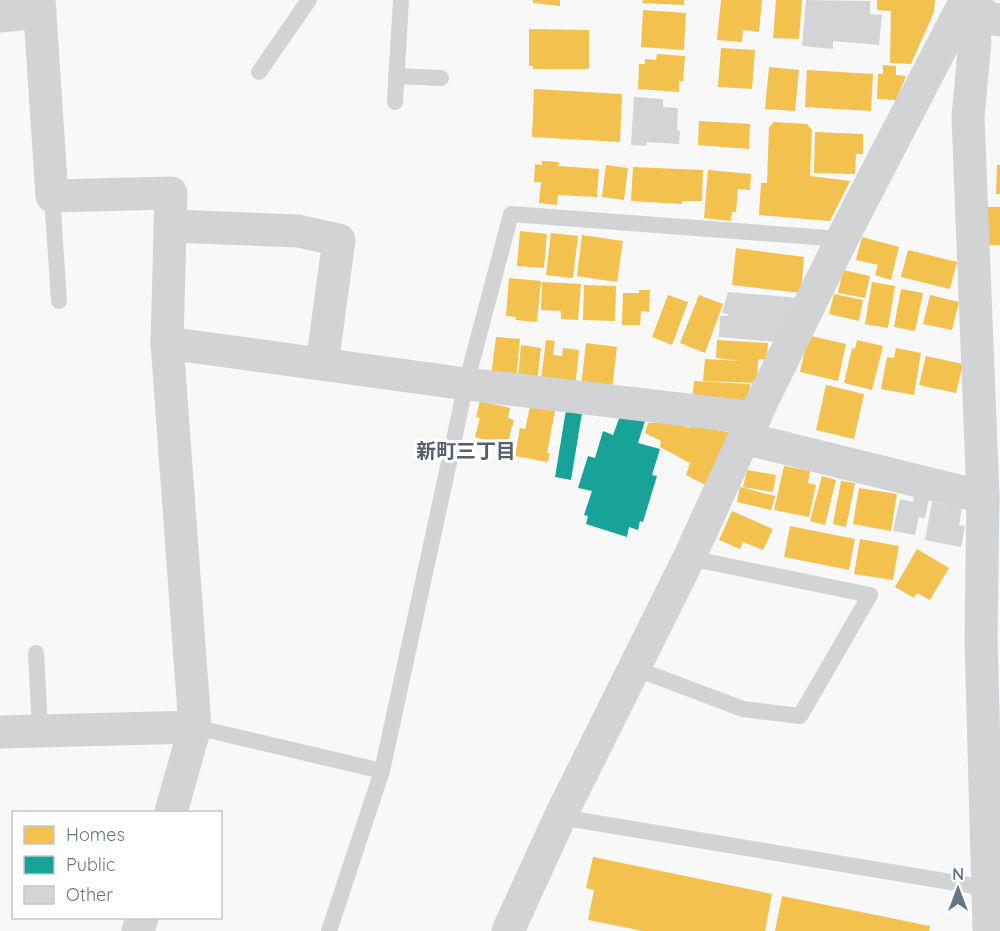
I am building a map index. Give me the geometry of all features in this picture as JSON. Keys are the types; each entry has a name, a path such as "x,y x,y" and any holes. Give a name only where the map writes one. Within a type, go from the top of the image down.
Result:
{"street":[{"path":"969,0 986,18 1000,20"},
{"path":"508,931 560,817 689,558 842,239 969,0"},
{"path":"969,0 975,41 968,117 988,510 993,809 987,888 989,931"},
{"path":"0,16 40,6 52,196 171,193 167,343 195,727 172,811"},
{"path":"170,226 298,231 339,240 322,364"},
{"path":"167,343 466,384 750,428 988,510"},
{"path":"0,732 195,727"}],"lane":[{"path":"259,72 309,0"},
{"path":"395,102 401,0"},
{"path":"396,76 441,78"},
{"path":"52,196 59,301"},
{"path":"329,931 382,771 466,384 511,214 842,239"},
{"path":"634,668 743,709 800,716 870,595 689,558"},
{"path":"36,653 40,731"},
{"path":"195,727 382,771"},
{"path":"560,817 987,888"}],"building: Homes":[{"path":"533,0 560,0 560,6 533,3"},
{"path":"643,0 684,0 684,5 642,3"},
{"path":"721,0 762,0 759,32 743,30 742,42 717,40"},
{"path":"776,0 802,0 799,39 773,38"},
{"path":"877,0 935,0 934,12 911,64 890,63 891,11 877,10"},
{"path":"643,10 686,13 684,50 641,47"},
{"path":"529,29 589,30 589,68 533,69 533,66 529,66"},
{"path":"721,48 755,50 752,89 718,87"},
{"path":"657,54 685,56 683,81 679,81 679,92 638,89 639,64 645,64 645,59 656,60"},
{"path":"883,65 896,66 896,75 906,76 896,100 877,99 878,74 883,74"},
{"path":"769,67 799,70 795,111 765,109"},
{"path":"807,70 873,74 871,111 805,107"},
{"path":"534,89 622,94 620,142 532,137"},
{"path":"699,121 750,124 749,149 698,145"},
{"path":"774,122 807,124 812,130 810,176 850,181 830,221 759,215 761,183 767,183 769,127"},
{"path":"815,132 863,134 863,154 856,154 855,174 814,173"},
{"path":"542,161 559,162 558,166 599,169 597,197 558,195 557,205 539,203 541,182 534,182 535,164 542,165"},
{"path":"606,165 628,168 624,200 602,197"},
{"path":"997,165 1000,165 1000,194 996,194"},
{"path":"633,167 703,170 702,201 682,201 682,204 631,201"},
{"path":"708,170 751,174 750,190 738,189 736,212 732,212 731,221 704,218"},
{"path":"986,207 1000,207 1000,245 985,245"},
{"path":"520,231 547,234 544,268 517,266"},
{"path":"551,233 578,236 573,278 546,275"},
{"path":"582,235 623,241 617,282 577,276"},
{"path":"862,237 899,247 891,280 875,275 878,265 856,260"},
{"path":"736,248 804,257 801,293 732,285"},
{"path":"908,250 957,262 950,289 901,277"},
{"path":"843,270 870,276 865,298 838,293"},
{"path":"509,278 541,281 537,322 516,320 516,317 506,316"},
{"path":"542,282 581,284 578,320 561,319 561,311 541,310"},
{"path":"872,282 895,286 888,328 865,324"},
{"path":"584,285 616,286 615,321 583,320"},
{"path":"901,289 923,293 915,331 894,327"},
{"path":"639,290 650,290 649,312 641,311 640,325 622,325 623,293 639,293"},
{"path":"834,294 863,300 859,321 829,314"},
{"path":"668,295 688,302 672,345 652,337"},
{"path":"699,295 723,304 705,353 680,343"},
{"path":"930,295 959,302 952,330 923,324"},
{"path":"811,336 846,344 838,381 800,372 807,341"},
{"path":"496,337 520,339 516,379 491,376"},
{"path":"546,340 555,341 553,355 562,356 563,348 579,350 575,389 541,380"},
{"path":"717,340 768,343 767,360 758,361 757,383 703,381 705,359 741,361 716,358"},
{"path":"857,340 883,346 872,390 844,383 852,348 855,349"},
{"path":"586,343 617,347 612,390 581,387"},
{"path":"521,345 541,348 537,381 518,378"},
{"path":"896,348 921,353 914,395 881,389 887,357 894,358"},
{"path":"926,356 963,364 956,393 919,385"},
{"path":"694,381 750,384 749,402 692,402"},
{"path":"826,385 864,394 854,439 816,430"},
{"path":"480,401 510,408 508,418 514,420 507,446 475,437 480,418 476,417"},
{"path":"530,407 555,411 547,453 550,453 548,462 515,456 520,428 525,429"},
{"path":"648,423 675,423 689,428 691,426 734,433 709,487 686,475 690,463 660,447 661,441 645,433"},
{"path":"784,466 810,471 808,483 816,485 809,517 774,510"},
{"path":"747,470 776,475 773,492 743,487"},
{"path":"822,476 836,480 825,525 810,521"},
{"path":"841,481 855,483 846,527 833,524"},
{"path":"740,487 775,496 771,510 737,502"},
{"path":"859,488 897,494 891,531 853,524"},
{"path":"732,511 773,529 763,550 743,542 740,549 719,540"},
{"path":"790,526 855,539 849,570 784,557"},
{"path":"860,539 899,546 893,580 854,574"},
{"path":"917,549 949,568 930,600 917,593 914,598 895,587"},
{"path":"593,857 772,894 765,931 643,931 588,920 594,890 586,888"},
{"path":"782,896 930,926 929,931 775,931"}],"building: Public":[{"path":"566,410 582,413 571,480 555,477"},
{"path":"620,416 646,418 638,443 660,449 652,475 657,476 643,522 640,521 638,530 629,527 627,537 586,524 588,516 584,515 592,491 578,488 588,456 595,458 603,431 613,435"}],"building: Other":[{"path":"806,0 870,1 870,14 882,15 879,45 833,41 833,49 802,46"},
{"path":"634,97 663,99 663,107 678,108 679,144 647,142 646,146 631,145"},
{"path":"728,292 799,298 777,342 719,337 720,316 728,316 722,313"},
{"path":"914,496 929,499 925,518 919,517 915,535 893,531 900,499 913,502"},
{"path":"932,502 962,508 959,525 965,526 961,547 925,540"}],"district":[{"name":"新町三丁目","path":"466,450"}]}
